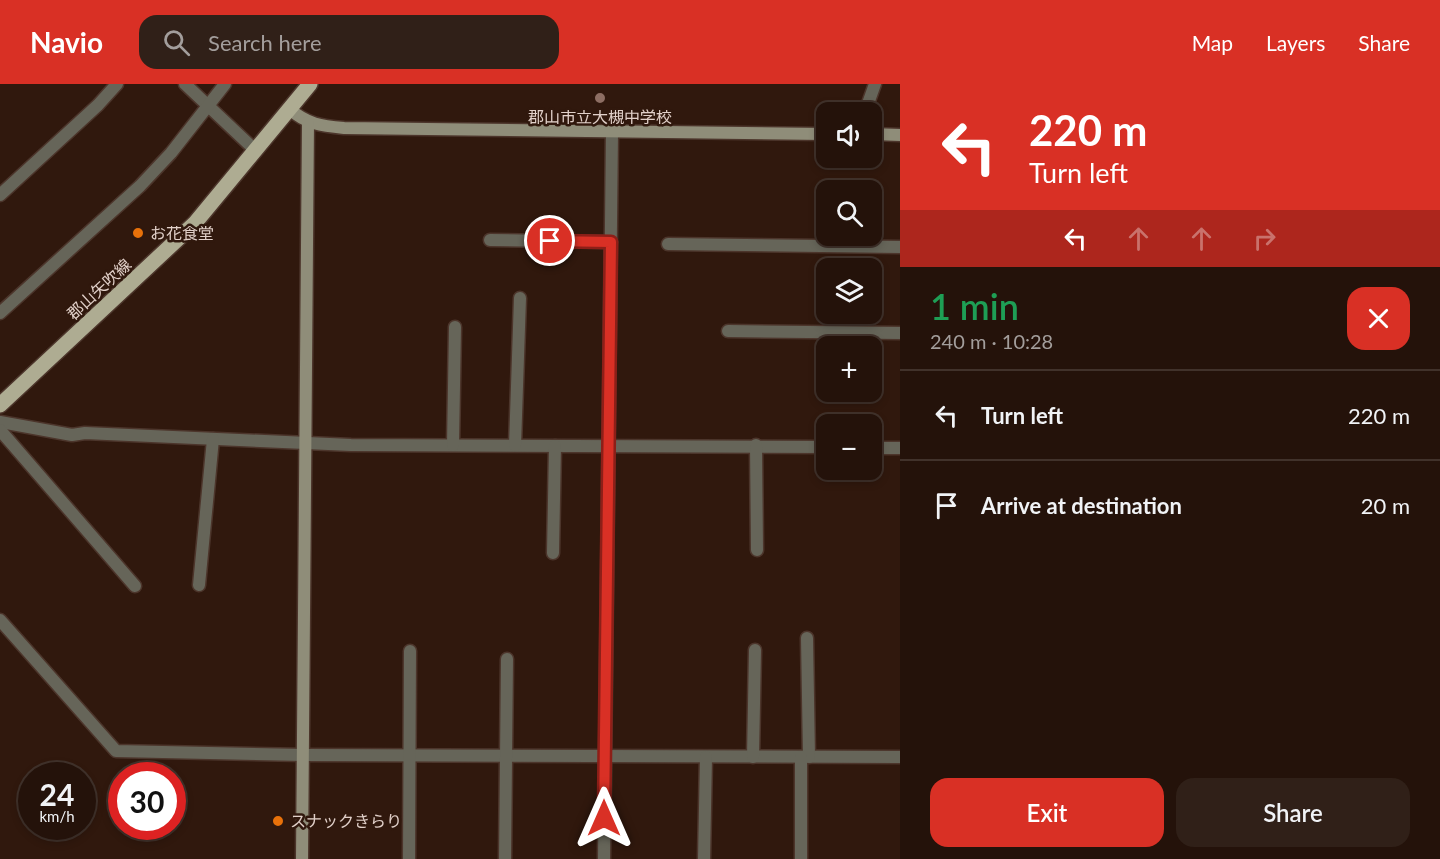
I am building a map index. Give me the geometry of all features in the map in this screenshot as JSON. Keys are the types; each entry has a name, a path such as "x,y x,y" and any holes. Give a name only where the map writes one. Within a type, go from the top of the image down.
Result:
{"main road":[{"name":"郡山矢吹線","path":"0,405 195,223 310,84"}],"street":[{"path":"0,195 98,105 117,84"},
{"path":"185,84 256,151"},
{"path":"0,313 140,186 171,153 225,84"},
{"path":"869,102 875,84"},
{"path":"290,109 308,122 321,126 344,128 816,134"},
{"path":"302,859 308,122"},
{"path":"604,859 612,132"},
{"path":"882,134 900,135"},
{"path":"490,240 611,242"},
{"path":"668,244 900,247"},
{"path":"515,445 520,298"},
{"path":"453,445 455,327"},
{"path":"728,331 900,333"},
{"path":"0,422 72,435 85,433 306,443 816,447"},
{"path":"0,430 135,586"},
{"path":"199,585 213,439"},
{"path":"553,554 555,446"},
{"path":"756,446 757,550"},
{"path":"882,448 900,448"},
{"path":"0,620 116,751 410,756 900,757"},
{"path":"801,859 807,638"},
{"path":"753,757 755,650"},
{"path":"409,859 410,651"},
{"path":"505,859 507,659"},
{"path":"704,859 706,757"}],"place":[{"name":"郡山市立大槻中学校","path":"600,98"},
{"name":"お花食堂","path":"138,233"},
{"name":"スナックきらり","path":"278,821"}],"route":[{"path":"550,241 611,242 604,818"}]}
